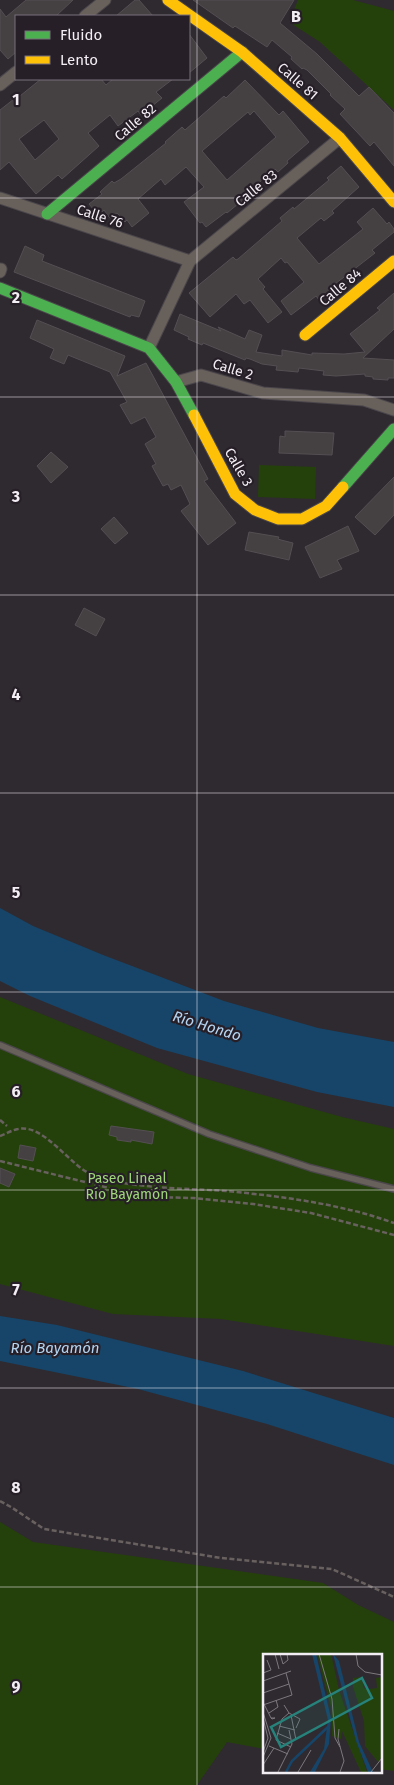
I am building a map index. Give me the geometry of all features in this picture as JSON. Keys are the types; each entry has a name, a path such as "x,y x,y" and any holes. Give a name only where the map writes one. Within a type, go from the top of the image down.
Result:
{"street":[{"path":"86,15 105,0"},
{"name":"Calle 81","path":"168,0 189,15"},
{"name":"Calle 81","path":"190,15 242,52 340,138 394,202"},
{"name":"Calle 82","path":"47,214 242,52"},
{"path":"0,85 15,73"},
{"name":"Calle 83","path":"190,261 340,138"},
{"name":"Calle 76","path":"0,198 190,261"},
{"path":"149,348 190,261"},
{"name":"Calle 84","path":"305,336 394,261"},
{"path":"0,288 149,348 176,382"},
{"name":"Calle 2","path":"176,382 201,375 263,393 364,400 394,410"},
{"name":"Calle 3","path":"176,382 235,494 255,510 278,519 302,519 326,506 394,429"}],"lane":[{"path":"0,1045 209,1134 311,1168 394,1189"}],"path":[{"path":"0,1120 7,1126"},
{"path":"0,1136 18,1129 33,1131 45,1138 83,1171 119,1182 145,1186 289,1198 350,1210 394,1223"},
{"path":"0,1161 146,1197 194,1198 253,1204 311,1213 394,1235"},
{"path":"0,1501 44,1529 220,1558 332,1569 394,1596"}],"green space":[{"path":"298,0 353,0 394,11 394,110 320,42 289,22"},
{"path":"259,465 316,467 315,499 258,497"},
{"name":"Paseo Lineal Río Bayamón","path":"0,997 188,1074 342,1117 394,1129 394,1346 221,1319 113,1314 0,1284"},
{"path":"0,1522 33,1542 323,1583 358,1605 394,1622 394,1771 382,1769 382,1654 263,1654 263,1749 227,1742 197,1785 0,1785"}],"water":[{"name":"Río Hondo","path":"0,908 33,926 224,1001 318,1028 394,1042 394,1107 317,1092 157,1048 30,996 0,981"},
{"name":"Río Bayamón","path":"0,1316 57,1325 243,1371 394,1418 394,1465 267,1424 138,1389 0,1361"}],"building":[{"path":"26,0 73,0 57,15 15,15 15,53 8,59 0,50 0,9 6,17"},
{"path":"135,0 139,0 152,15 117,15"},
{"path":"193,0 294,0 280,23 317,54 359,96 369,87 394,113 394,166 374,142 370,146 340,114 345,109 331,94 307,70 302,69 291,59 292,57 272,40 267,47 235,26 233,28"},
{"path":"190,35 207,58 190,72"},
{"path":"40,80 102,80 106,85 112,80 172,80 156,92 162,98 141,115 138,111 118,126 110,115 88,133 99,146 62,179 58,175 36,194 9,162 0,170 0,110","holes":["44,120 59,139 35,160 19,139"]},
{"path":"245,80 279,115 283,111 309,142 287,161 288,163 278,172 275,169 241,198 243,200 206,227 202,222 200,223 184,202 204,187 186,167 165,185 161,179 138,199 149,213 132,227 127,220 125,222 117,213 110,218 104,210 98,215 89,204 102,194 100,192 112,181 114,183 121,179 166,143 182,127 185,130 224,96 226,98","holes":["254,111 276,137 227,180 202,151 248,112 250,115"]},
{"path":"341,166 359,187 332,211 334,213 324,221 321,218 297,238 319,264 363,229 357,222 373,208 387,224 389,222 394,232 372,250 375,253 335,284 337,286 320,301 316,296 291,315 281,301 304,282 287,262 285,263 281,258 258,279 265,287 263,289 282,312 268,323 250,300 244,304 236,294 210,317 189,293 233,257 236,260 238,259 282,221 280,218 329,180 327,178"},
{"path":"25,246 44,255 42,261 145,301 139,317 131,315 130,317 14,272"},
{"path":"394,293 394,329 363,358 394,360 394,378 388,378 388,380 373,379 373,377 365,376 365,374 323,375 324,371 299,368 298,372 276,370 277,366 262,364 246,358 245,360 203,343 202,345 174,330 180,314 221,331 218,327 245,339 249,330 262,335 256,352 282,356 282,350 312,355 312,353 344,354 365,352 350,334 380,310 377,308"},
{"path":"37,320 125,356 117,376 146,363 208,479 204,481 236,523 208,545 181,511 190,504 181,485 171,490 168,484 163,486 152,466 156,464 145,444 156,437 145,417 131,424 120,405 127,402 110,372 68,355 64,364 50,358 54,349 30,338"},
{"path":"285,431 334,433 332,455 279,453 280,436 285,437"},
{"path":"51,452 68,467 51,483 37,466"},
{"path":"394,477 394,515 375,535 355,517"},
{"path":"114,517 128,533 115,544 101,529"},
{"path":"348,526 359,551 337,560 342,569 320,578 305,547"},
{"path":"249,532 279,537 278,539 293,543 289,560 245,550"},
{"path":"84,608 105,619 96,636 75,625"},
{"path":"111,1126 154,1132 152,1144 131,1140 131,1142 117,1140 117,1137 109,1135"},
{"path":"20,1145 36,1148 33,1161 18,1158"},
{"path":"0,1168 15,1174 9,1187 0,1183"}],"traffic: fast":[{"path":"47,214 242,52"},
{"path":"0,288 149,348 176,382 194,415"},
{"path":"343,487 394,429"}],"traffic: slow":[{"path":"168,0 189,15"},
{"path":"190,15 242,52 340,138 394,202"},
{"path":"305,335 394,261"},
{"path":"194,415 235,494 255,510 278,519 302,519 326,506 343,487"}]}
